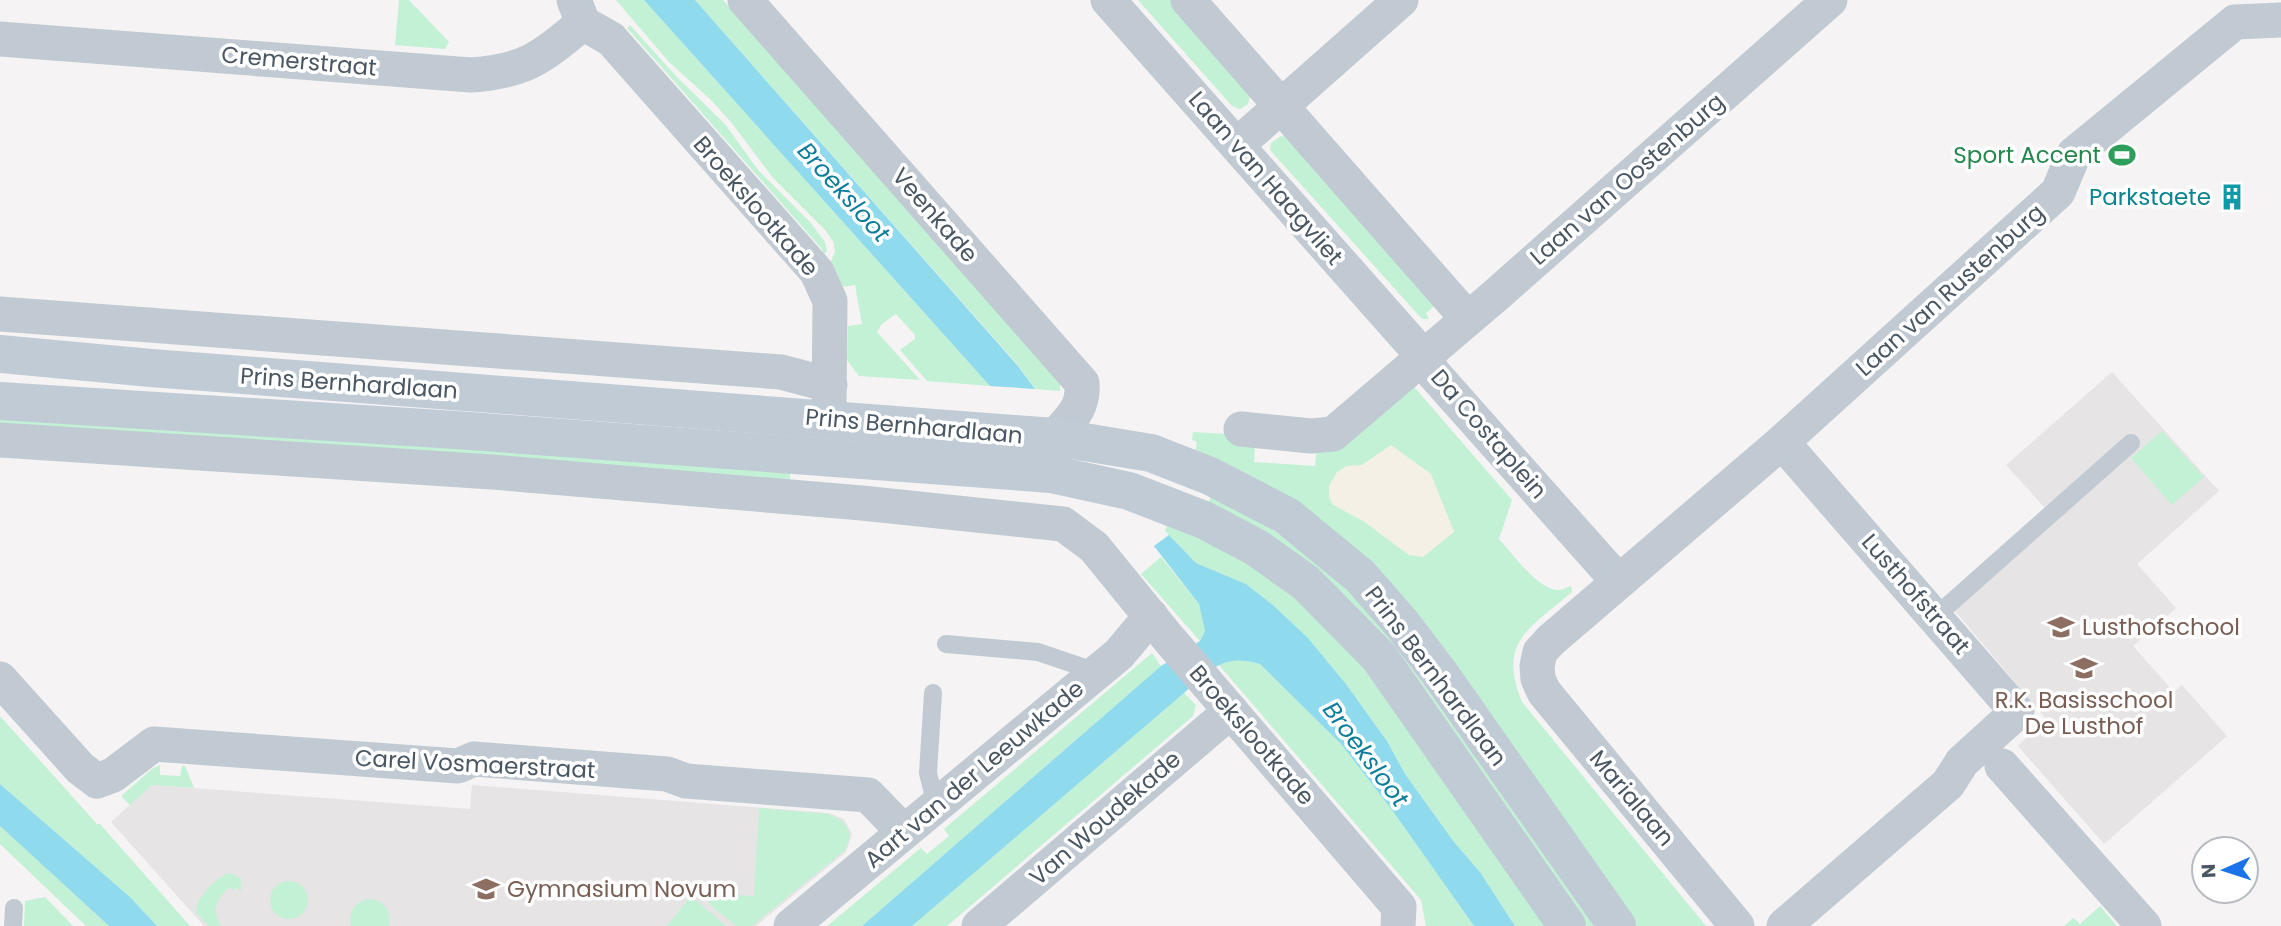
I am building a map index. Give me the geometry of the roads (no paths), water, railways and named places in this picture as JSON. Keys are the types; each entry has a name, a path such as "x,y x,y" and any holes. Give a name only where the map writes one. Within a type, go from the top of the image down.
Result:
{"main road":[{"name":"Prins Bernhardlaan","path":"0,354 151,368 829,402 1151,453 1210,476 1287,516 1360,576 1402,624 1440,674 1617,926"},
{"name":"Prins Bernhardlaan","path":"0,401 456,430 1051,474 1129,491 1204,520 1257,548 1306,583 1379,657 1567,926"}],"street":[{"name":"Veenkade","path":"745,0 1082,383 1083,397 1076,412 1054,437"},
{"name":"Laan van Haagvliet","path":"1108,0 1423,356"},
{"path":"1188,0 1467,318"},
{"path":"1237,145 1401,0"},
{"name":"Laan van Oostenburg","path":"1423,356 1830,0"},
{"name":"Cremerstraat","path":"0,39 471,75 499,73 544,56 579,12"},
{"name":"Broekslootkade","path":"579,12 611,39 817,272 830,301 824,499"},
{"name":"Laan van Rustenburg","path":"1618,581 1782,442 2058,192 2074,154 2235,22 2281,20"},
{"name":"Prins Bernhardlaan","path":"0,314 781,372 829,402"},
{"name":"Da Costaplein","path":"1241,429 1311,436 1333,434 1423,356 1434,374 1618,581"},
{"path":"0,440 492,472 824,499 1063,524 1091,482"},
{"name":"Lusthofstraat","path":"1782,442 2017,712 1993,755"},
{"name":"Broekslootkade","path":"1063,524 1094,547 1398,907 1398,926"},
{"name":"Marialaan","path":"1618,581 1550,640 1541,652 1537,666 1538,679 1544,692 1737,926"},
{"name":"Aart van der Leeuwkade","path":"791,926 1119,654 1160,627"},
{"name":"Carel Vosmaerstraat","path":"0,679 79,768 97,781 113,775 154,744 458,766 474,759 667,774 686,781 868,795 904,832"},
{"name":"Van Woudekade","path":"979,926 1223,701"},
{"path":"1784,926 1948,784 1962,762 1993,755 2144,926"}],"lane":[{"path":"1936,616 2131,443"},
{"path":"946,644 1038,652 1097,672"},
{"path":"933,693 928,774 936,805"}],"water":[{"name":"Broeksloot","path":"644,0 695,0 1018,366 1035,389 990,386"},
{"name":"Broeksloot","path":"1169,535 1196,563 1246,584 1308,638 1346,684 1387,741 1405,774 1454,842 1480,872 1515,926 1474,926 1392,810 1341,744 1260,664 1236,661 1226,662 1202,677 912,926 862,926 1161,666 1200,641 1205,631 1199,604 1154,546"},
{"path":"0,784 130,897 157,926 109,926 0,826"}],"place":[{"name":"Sport Accent","path":"2122,155"},
{"name":"Parkstaete","path":"2232,197"},
{"name":"Lusthofschool","path":"2061,627"},
{"name":"R.K. Basisschool De Lusthof","path":"2084,668"},
{"name":"Gymnasium Novum","path":"486,889"}]}
